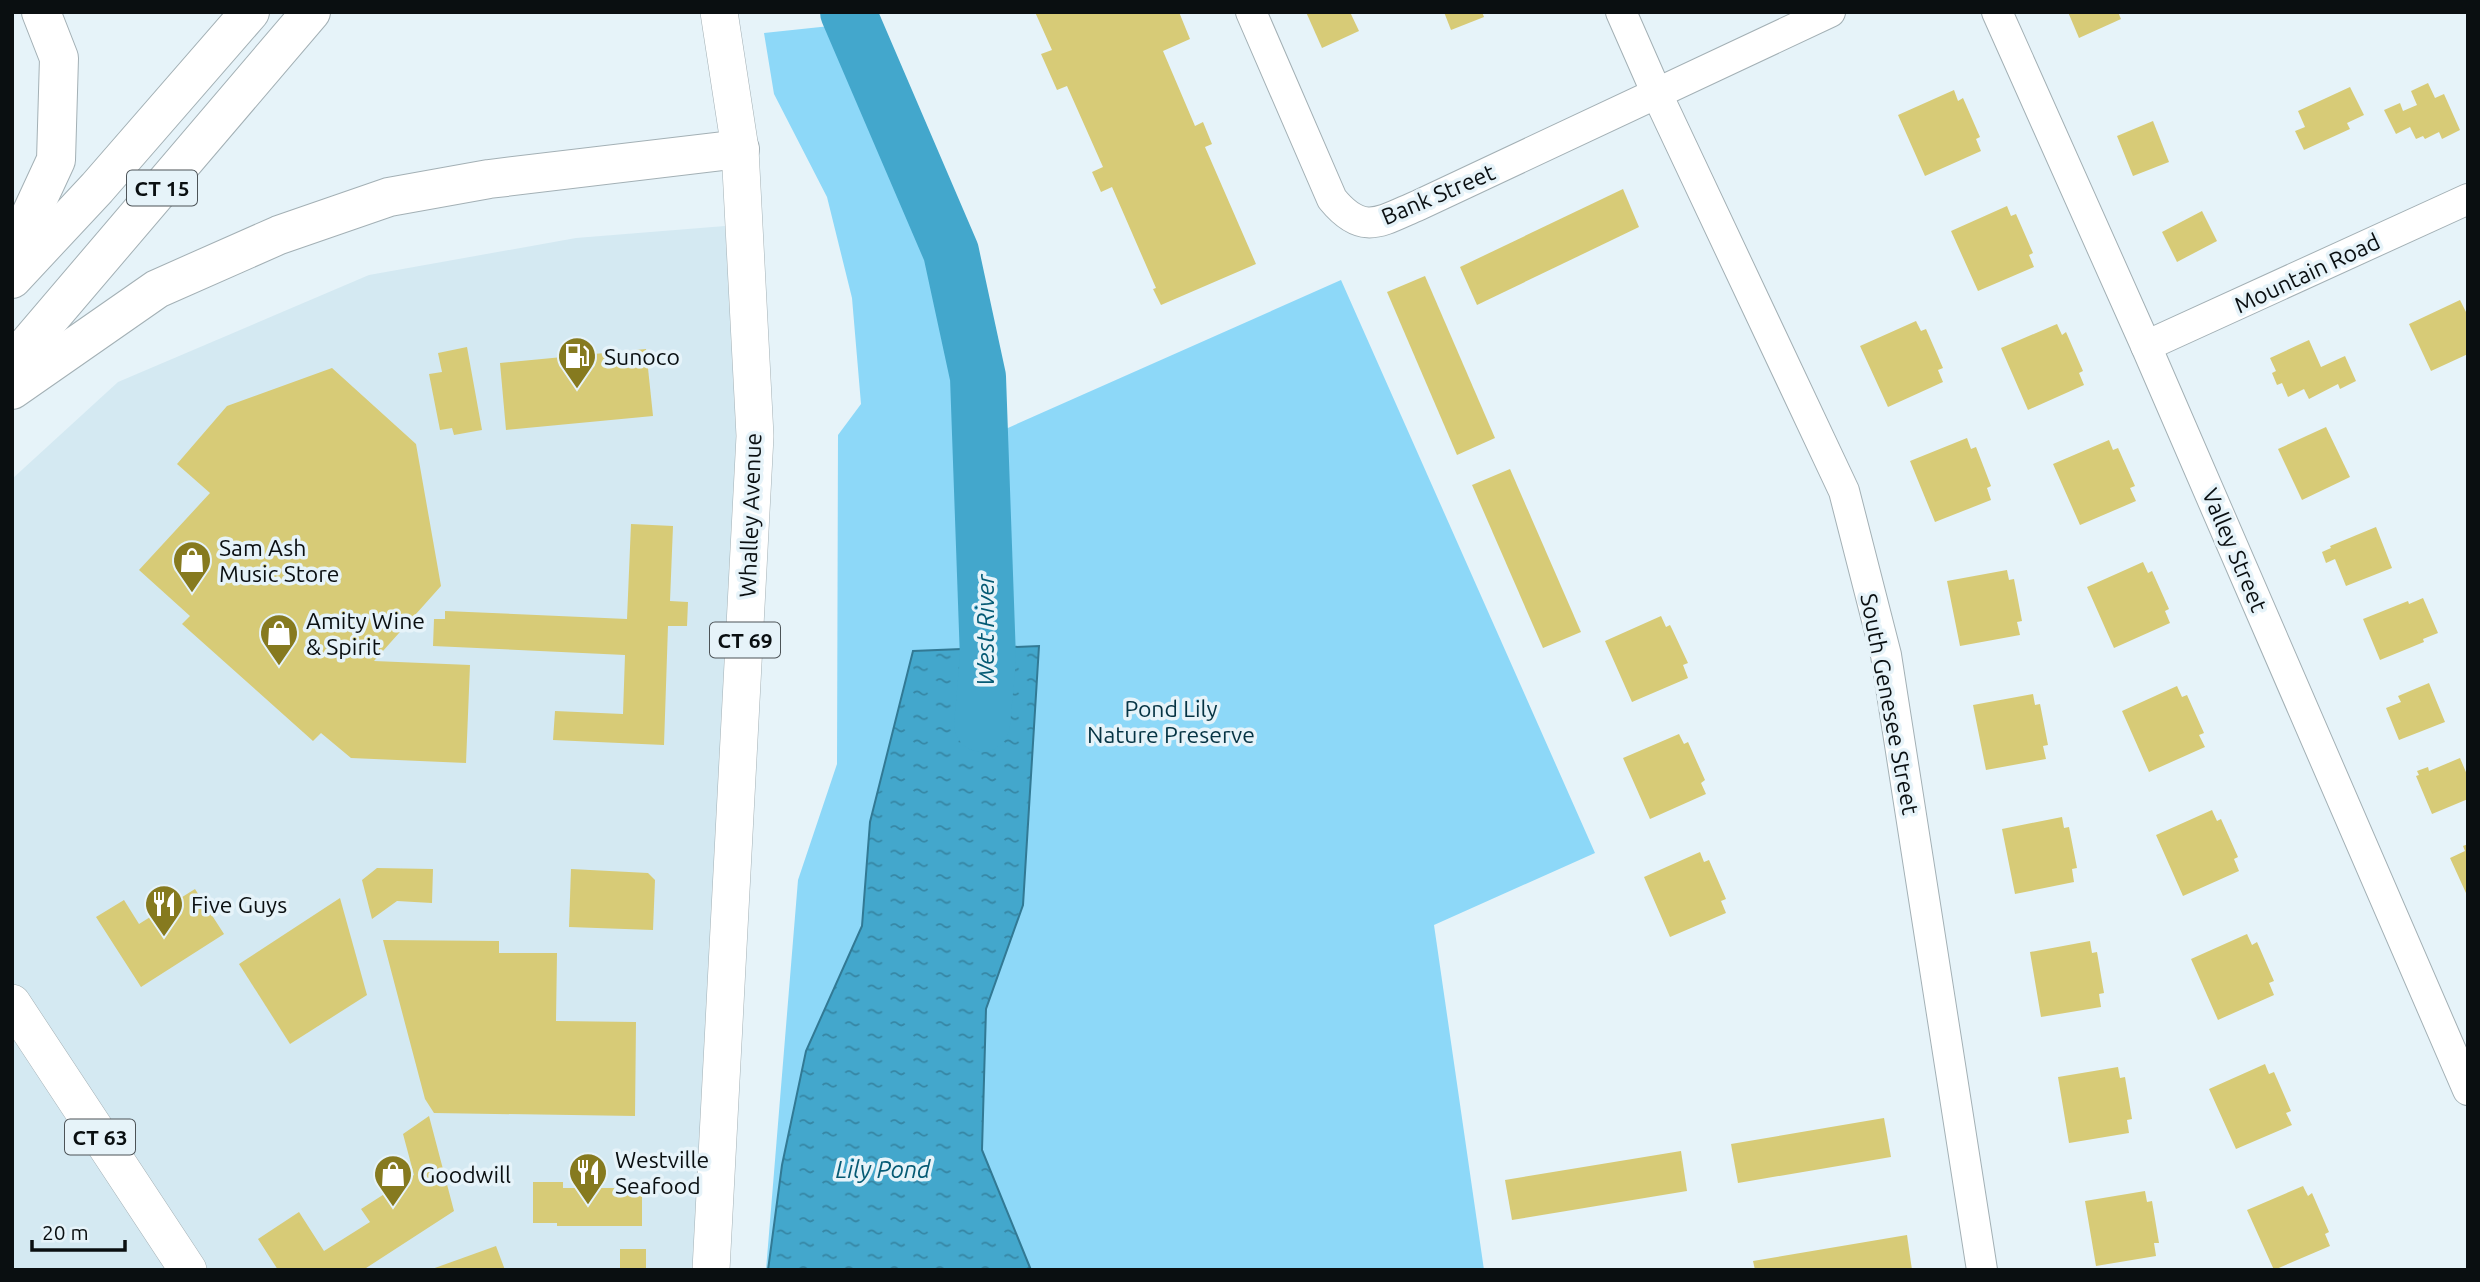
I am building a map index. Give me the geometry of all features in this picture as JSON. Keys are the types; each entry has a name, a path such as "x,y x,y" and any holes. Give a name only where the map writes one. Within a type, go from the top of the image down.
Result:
{"highway":[{"path":"12,255 56,160 59,58 41,12"},
{"name":"CT 15","path":"12,279 97,188 250,12"},
{"name":"CT 15","path":"12,363 311,12"},
{"path":"12,390 157,289 279,235 389,197 489,179 740,149"}],"main road":[{"name":"Whalley Avenue","path":"711,1270 755,436 740,149 719,12"},
{"name":"CT 63","path":"12,1003 188,1270"}],"street":[{"name":"Bank Street","path":"1251,12 1332,199 1346,216 1365,223 1384,220 1419,205 1830,12"},
{"name":"South Genesee Street","path":"1621,12 1844,491 1886,655 1982,1270"},
{"name":"Valley Street","path":"1997,12 2147,346 2468,1090"},
{"name":"Mountain Road","path":"2147,346 2468,200"}],"shaded area":[{"path":"725,226 741,455 695,1270 12,1270 12,479 118,382 369,275 576,238"}],"green space":[{"name":"Pond Lily Nature Preserve","path":"849,24 954,260 974,317 976,359 972,410 983,439 1341,280 1595,853 1434,925 1484,1270 766,1270 798,880 837,764 838,435 861,404 852,298 827,197 774,94 764,33"}],"water":[{"name":"Lily Pond","path":"1039,646 1023,905 986,1009 982,1150 1031,1270 768,1270 782,1165 806,1051 862,926 870,822 913,651"}],"building":[{"path":"1035,12 1179,12 1190,39 1163,51 1195,126 1203,122 1212,144 1205,147 1256,264 1161,305 1112,187 1101,192 1092,172 1103,167 1067,86 1057,90 1041,54 1052,50"},
{"path":"1306,12 1350,12 1359,31 1322,48"},
{"path":"1444,12 1482,12 1484,17 1451,30"},
{"path":"2068,12 2118,12 2121,19 2079,38"},
{"path":"2428,83 2435,98 2444,94 2460,130 2442,139 2439,132 2425,139 2423,136 2416,139 2410,127 2396,134 2384,110 2400,103 2403,111 2417,105 2411,91"},
{"path":"2350,87 2364,115 2347,123 2350,129 2304,150 2295,131 2305,127 2298,111"},
{"path":"1954,90 1958,101 1963,98 1980,137 1976,139 1981,151 1925,176 1898,115"},
{"path":"2153,121 2169,162 2133,176 2117,136"},
{"path":"1623,189 1639,227 1477,305 1460,267"},
{"path":"2007,206 2011,216 2016,214 2033,253 2029,255 2034,267 1978,291 1951,231"},
{"path":"2202,211 2217,241 2177,262 2162,232"},
{"path":"1425,276 1495,438 1457,455 1387,292"},
{"path":"2460,300 2468,316 2468,354 2431,371 2409,324"},
{"path":"1916,321 1921,331 1926,329 1943,368 1938,370 1943,382 1888,407 1860,346"},
{"path":"2057,324 2062,335 2066,332 2083,371 2079,373 2084,385 2028,410 2001,348"},
{"path":"2309,340 2321,367 2345,356 2356,381 2340,389 2338,384 2309,399 2304,389 2288,397 2282,383 2277,385 2272,373 2276,371 2270,358"},
{"path":"467,347 482,430 454,435 452,428 440,430 429,374 442,372 438,353"},
{"name":"Sunoco","path":"646,349 653,416 506,430 500,363"},
{"path":"332,368 416,444 441,586 374,661 470,665 466,763 351,758 321,733 313,741 182,624 190,616 139,570 210,493 177,464 227,406"},
{"path":"2326,427 2350,477 2302,500 2278,449"},
{"path":"1967,438 1971,449 1976,447 1991,486 1987,488 1991,500 1935,522 1910,461"},
{"path":"2109,440 2113,450 2118,448 2135,486 2130,488 2136,501 2080,525 2053,464"},
{"path":"1510,469 1581,632 1543,648 1472,485"},
{"path":"631,524 673,526 670,601 688,602 687,626 668,626 664,745 553,740 555,711 623,714 625,655 433,646 434,619 445,619 445,611 627,619"},
{"path":"2376,527 2392,568 2346,586 2335,559 2326,563 2322,552"},
{"path":"2143,562 2148,573 2152,571 2169,609 2165,611 2170,623 2114,648 2087,587"},
{"path":"2007,570 2009,580 2014,579 2022,621 2017,622 2020,635 1960,646 1947,581"},
{"path":"2423,598 2438,633 2423,639 2424,642 2380,660 2363,619 2408,601 2409,604"},
{"path":"1661,616 1666,627 1670,625 1688,663 1683,665 1688,678 1632,702 1605,641"},
{"path":"2429,683 2445,722 2399,740 2386,708 2401,702 2398,696"},
{"path":"2177,686 2182,697 2187,695 2204,733 2199,735 2205,747 2149,772 2122,711"},
{"path":"2033,694 2035,705 2040,704 2048,745 2043,746 2046,759 1986,770 1973,705"},
{"path":"1679,734 1684,744 1688,742 1705,780 1701,783 1706,794 1650,819 1623,758"},
{"path":"2460,758 2468,777 2468,799 2432,814 2416,776 2419,775 2417,771 2428,767 2429,771"},
{"path":"2212,810 2217,821 2221,819 2238,857 2234,859 2239,871 2183,896 2156,835"},
{"path":"2062,817 2064,828 2069,827 2077,868 2072,869 2074,882 2015,894 2002,829"},
{"path":"2468,844 2466,893 2450,858 2465,851 2463,846"},
{"path":"1700,852 1704,862 1709,860 1726,899 1721,901 1726,913 1670,937 1644,877"},
{"path":"377,868 433,869 432,903 397,901 372,919 362,880"},
{"path":"571,869 648,873 655,880 653,930 569,927"},
{"name":"Five Guys","path":"195,889 224,934 141,987 96,917 124,900 139,924"},
{"path":"340,898 367,995 290,1044 239,964"},
{"path":"2247,934 2252,945 2257,942 2274,981 2269,983 2274,995 2218,1020 2191,959"},
{"path":"383,940 499,941 499,953 557,953 556,1021 636,1022 635,1116 434,1113 425,1099"},
{"path":"2090,941 2092,953 2097,952 2104,993 2099,994 2101,1007 2041,1017 2030,952"},
{"path":"2265,1064 2269,1074 2274,1072 2291,1111 2286,1113 2292,1125 2236,1149 2209,1089"},
{"path":"2118,1067 2120,1078 2125,1077 2132,1119 2127,1120 2129,1133 2069,1143 2058,1077"},
{"path":"429,1116 454,1211 363,1270 278,1270 258,1239 299,1212 324,1251 370,1222 361,1209 414,1175 403,1134"},
{"path":"1884,1118 1891,1157 1738,1183 1731,1144"},
{"path":"1681,1151 1687,1191 1512,1220 1505,1180"},
{"name":"Westville Seafood","path":"533,1182 563,1182 563,1188 642,1188 642,1226 557,1226 557,1223 533,1223"},
{"path":"2303,1186 2308,1196 2312,1193 2329,1232 2325,1234 2330,1246 2274,1270 2247,1210"},
{"path":"2145,1191 2147,1202 2152,1201 2159,1243 2154,1243 2156,1256 2096,1266 2085,1201"},
{"path":"1907,1235 1912,1270 1755,1270 1753,1261"},
{"path":"496,1246 505,1270 432,1270 432,1269"},
{"path":"620,1249 646,1249 646,1270 620,1270"}],"waterway":[{"name":"West River","path":"848,12 951,252 978,377 988,659 982,724"}],"place":[{"name":"Sunoco","path":"577,390"},
{"name":"Sam Ash Music Store","path":"192,594"},
{"name":"Amity Wine & Spirit","path":"279,667"},
{"name":"Five Guys","path":"164,938"},
{"name":"Westville Seafood","path":"588,1206"},
{"name":"Goodwill","path":"393,1208"}]}
